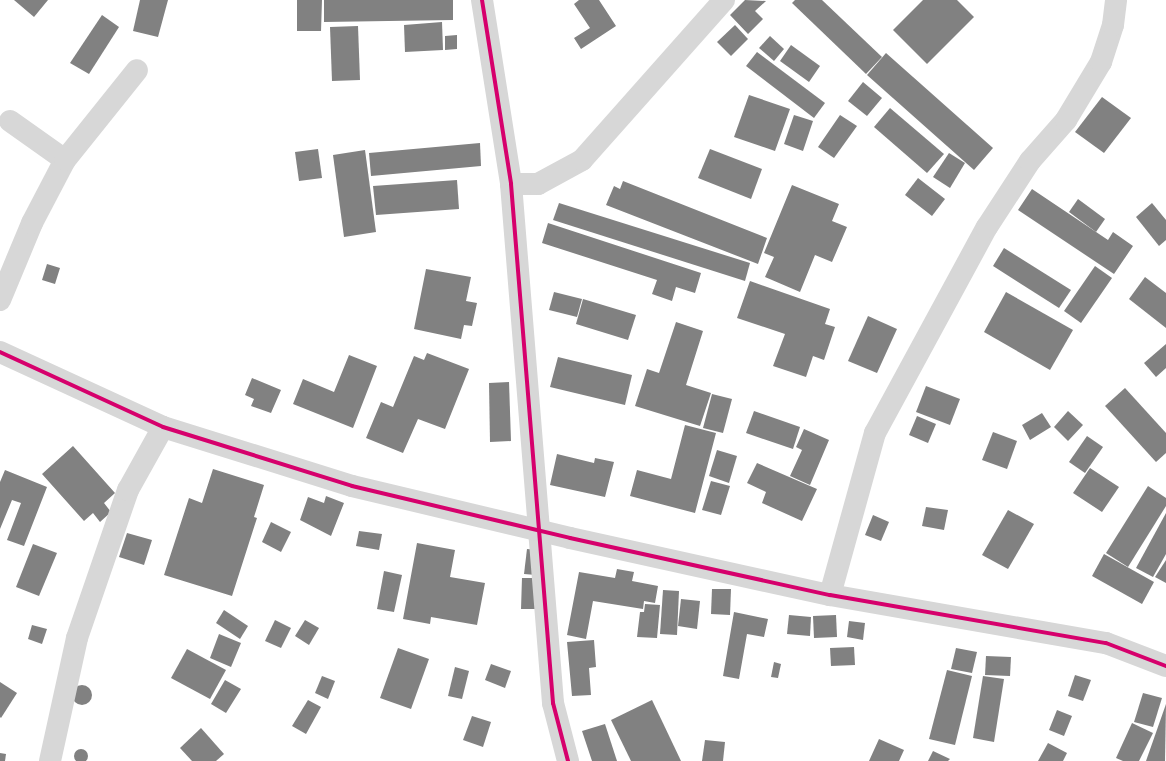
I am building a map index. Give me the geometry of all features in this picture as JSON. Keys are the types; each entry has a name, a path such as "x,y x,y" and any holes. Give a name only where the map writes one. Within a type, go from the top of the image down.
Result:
{"street":[{"path":"482,0 511,184 538,530 552,657 553,703 568,761"},
{"path":"511,184 538,184 582,160 724,0"},
{"path":"830,595 876,433 987,227 1030,161 1066,120 1101,62 1113,25 1116,0"},
{"path":"0,300 32,223 65,160 137,70"},
{"path":"10,121 65,160"},
{"path":"0,352 163,427 352,486 538,530 830,595 1106,643 1166,666"},
{"path":"50,761 77,638 128,490 163,427"}],"building":[{"path":"14,0 48,0 34,17"},
{"path":"140,0 168,0 158,37 133,31"},
{"path":"297,0 322,0 321,31 297,31"},
{"path":"324,0 453,0 453,20 324,22"},
{"path":"579,0 599,0 616,26 581,49 574,38 590,28 574,4"},
{"path":"745,0 766,1 755,11 763,19 748,34 730,15"},
{"path":"795,0 822,0 882,57 866,74 792,3"},
{"path":"923,0 957,0 974,17 927,64 893,30"},
{"path":"102,15 119,27 89,74 70,63"},
{"path":"442,22 443,50 405,52 404,25"},
{"path":"735,25 748,39 731,56 717,42"},
{"path":"358,26 360,80 332,81 330,27"},
{"path":"457,35 457,49 445,50 445,36"},
{"path":"770,36 784,49 774,61 759,48"},
{"path":"791,45 820,66 809,82 780,61"},
{"path":"757,52 825,103 814,118 746,66"},
{"path":"886,53 993,148 974,170 867,75"},
{"path":"863,82 882,98 867,116 848,101"},
{"path":"749,95 790,109 775,151 734,137"},
{"path":"1102,97 1131,118 1104,153 1075,132"},
{"path":"890,108 944,154 927,173 874,127"},
{"path":"794,115 813,121 803,151 784,144"},
{"path":"840,115 857,126 834,158 818,147"},
{"path":"480,143 481,166 371,176 369,153"},
{"path":"318,149 322,178 299,181 295,152"},
{"path":"710,149 762,169 751,199 698,178"},
{"path":"365,150 376,232 344,237 333,155"},
{"path":"949,153 965,163 950,188 933,177"},
{"path":"918,178 945,199 932,216 905,195"},
{"path":"457,180 459,209 376,215 373,186"},
{"path":"623,181 767,238 758,264 606,205 614,186 620,189"},
{"path":"792,185 839,204 832,221 847,227 832,262 815,255 800,292 765,277 774,257 764,253"},
{"path":"1032,189 1108,240 1113,232 1133,246 1114,274 1018,210"},
{"path":"1078,199 1105,219 1096,232 1069,212"},
{"path":"559,203 750,263 745,281 553,220"},
{"path":"1152,203 1166,220 1166,240 1159,246 1136,217"},
{"path":"548,223 701,273 695,293 676,287 672,301 652,294 657,280 542,243"},
{"path":"1004,248 1071,290 1059,308 993,266"},
{"path":"47,264 60,268 55,284 42,280"},
{"path":"1095,266 1112,278 1081,323 1064,311"},
{"path":"426,269 471,277 466,301 477,303 472,326 464,325 461,339 414,329"},
{"path":"1145,277 1166,293 1166,328 1129,299"},
{"path":"750,281 830,309 825,324 835,327 824,360 813,356 806,377 773,366 785,334 737,318"},
{"path":"554,292 582,299 577,317 549,310"},
{"path":"1006,292 1073,330 1050,370 984,332"},
{"path":"583,299 636,315 628,340 576,324"},
{"path":"868,316 897,329 877,373 848,361"},
{"path":"676,322 703,331 686,385 711,393 700,426 635,406 647,369 659,373"},
{"path":"1166,344 1166,368 1156,377 1144,363"},
{"path":"427,353 469,369 445,429 418,419 403,453 366,438 381,402 393,407 414,356 424,360"},
{"path":"349,355 377,366 353,428 293,404 303,379 334,392"},
{"path":"558,357 632,375 625,405 550,387"},
{"path":"252,378 281,390 271,413 251,406 254,399 245,395"},
{"path":"509,382 511,441 490,442 489,383"},
{"path":"926,386 960,399 950,425 916,412"},
{"path":"1125,388 1166,433 1166,453 1156,462 1105,406"},
{"path":"712,394 732,399 723,433 703,428"},
{"path":"754,411 800,427 793,449 746,433"},
{"path":"1068,411 1083,425 1068,441 1054,427"},
{"path":"1042,413 1051,427 1030,440 1022,425"},
{"path":"917,416 936,424 928,443 909,435"},
{"path":"685,425 716,433 695,513 630,496 637,470 671,479"},
{"path":"804,429 829,440 810,485 790,476 802,450 796,447"},
{"path":"993,432 1017,441 1007,469 982,460"},
{"path":"1087,436 1103,447 1085,473 1069,462"},
{"path":"73,446 115,493 104,503 111,512 100,522 93,513 84,521 42,474"},
{"path":"717,450 737,456 729,483 709,476"},
{"path":"557,454 594,463 595,458 614,462 605,497 550,485"},
{"path":"757,463 817,489 802,521 762,503 766,492 747,483"},
{"path":"1090,468 1119,487 1102,512 1073,493"},
{"path":"213,469 264,485 254,517 257,518 232,596 164,575 189,498 202,503"},
{"path":"5,470 47,487 24,546 7,540 21,503 12,500 0,529 0,482"},
{"path":"711,481 730,486 721,515 702,510"},
{"path":"1148,486 1166,498 1166,506 1128,567 1106,553"},
{"path":"326,496 344,503 331,536 300,520 308,497 324,503"},
{"path":"926,507 948,510 944,530 922,526"},
{"path":"1008,510 1034,524 1008,569 982,555"},
{"path":"1166,513 1166,554 1153,577 1136,568"},
{"path":"873,515 889,522 881,541 865,535"},
{"path":"271,522 291,532 281,552 262,542"},
{"path":"359,531 382,534 379,550 356,546"},
{"path":"127,533 152,540 144,565 119,557"},
{"path":"417,543 455,550 450,577 485,583 477,625 431,617 430,624 403,619"},
{"path":"33,544 57,553 39,596 16,587"},
{"path":"527,549 538,550 536,575 524,574"},
{"path":"1104,554 1154,582 1142,604 1092,576"},
{"path":"1166,560 1166,583 1155,577"},
{"path":"617,569 634,572 632,581 658,586 655,603 644,601 643,609 593,601 586,639 567,635 579,572 615,578"},
{"path":"384,571 402,575 394,612 377,609"},
{"path":"522,578 535,578 535,609 521,609"},
{"path":"712,589 731,589 730,615 711,614"},
{"path":"663,590 679,591 677,635 660,634"},
{"path":"681,599 700,601 697,629 678,626"},
{"path":"645,604 660,605 657,638 637,637 640,612 644,612"},
{"path":"224,610 248,626 240,639 216,623"},
{"path":"734,612 768,619 764,637 747,634 739,679 723,676"},
{"path":"789,615 811,617 810,636 787,634"},
{"path":"836,615 837,637 814,638 813,616"},
{"path":"275,620 291,628 281,648 265,641"},
{"path":"305,620 319,628 309,645 295,636"},
{"path":"849,621 865,623 863,640 847,637"},
{"path":"32,625 47,629 42,644 28,639"},
{"path":"219,634 241,643 231,667 210,658"},
{"path":"594,640 596,667 589,668 591,695 572,696 567,642"},
{"path":"854,647 855,665 831,666 830,648"},
{"path":"398,648 429,659 411,709 380,698"},
{"path":"956,648 977,652 972,673 951,669"},
{"path":"187,649 226,670 210,699 171,678"},
{"path":"986,656 1011,657 1010,676 985,675"},
{"path":"774,662 781,664 778,678 771,677"},
{"path":"491,664 511,671 505,688 485,680"},
{"path":"455,667 469,671 462,699 448,696"},
{"path":"947,670 972,676 955,745 929,739"},
{"path":"1075,675 1091,680 1083,701 1068,696"},
{"path":"322,676 335,681 328,699 315,693"},
{"path":"983,676 1004,679 994,742 973,738"},
{"path":"225,680 241,689 226,713 211,704"},
{"path":"0,682 17,693 1,718 0,717"},
{"path":"82,685 89,688 92,695 89,702 82,705 75,702 72,695 75,688"},
{"path":"1143,693 1162,698 1153,727 1134,722"},
{"path":"308,700 321,707 306,734 292,726"},
{"path":"652,700 681,761 631,761 611,720"},
{"path":"1166,704 1165,761 1146,761"},
{"path":"1057,710 1072,716 1064,736 1049,730"},
{"path":"472,716 491,722 483,747 463,740"},
{"path":"1132,723 1153,733 1139,761 1123,761 1116,758"},
{"path":"605,724 617,761 592,761 582,731"},
{"path":"201,728 224,754 216,761 192,761 180,748"},
{"path":"879,739 904,750 899,761 869,761"},
{"path":"705,740 725,742 723,761 702,761"},
{"path":"1048,743 1067,753 1063,761 1038,761"},
{"path":"78,749 84,749 88,753 88,759 84,763 78,763 74,759 74,753"},
{"path":"933,751 950,759 948,761 928,761"},
{"path":"0,753 6,754 5,761 0,761"}],"cycle path":[{"path":"482,0 511,184 553,703 568,761"},
{"path":"0,352 163,427 352,486 570,538 830,595 1106,643 1166,666"}]}
